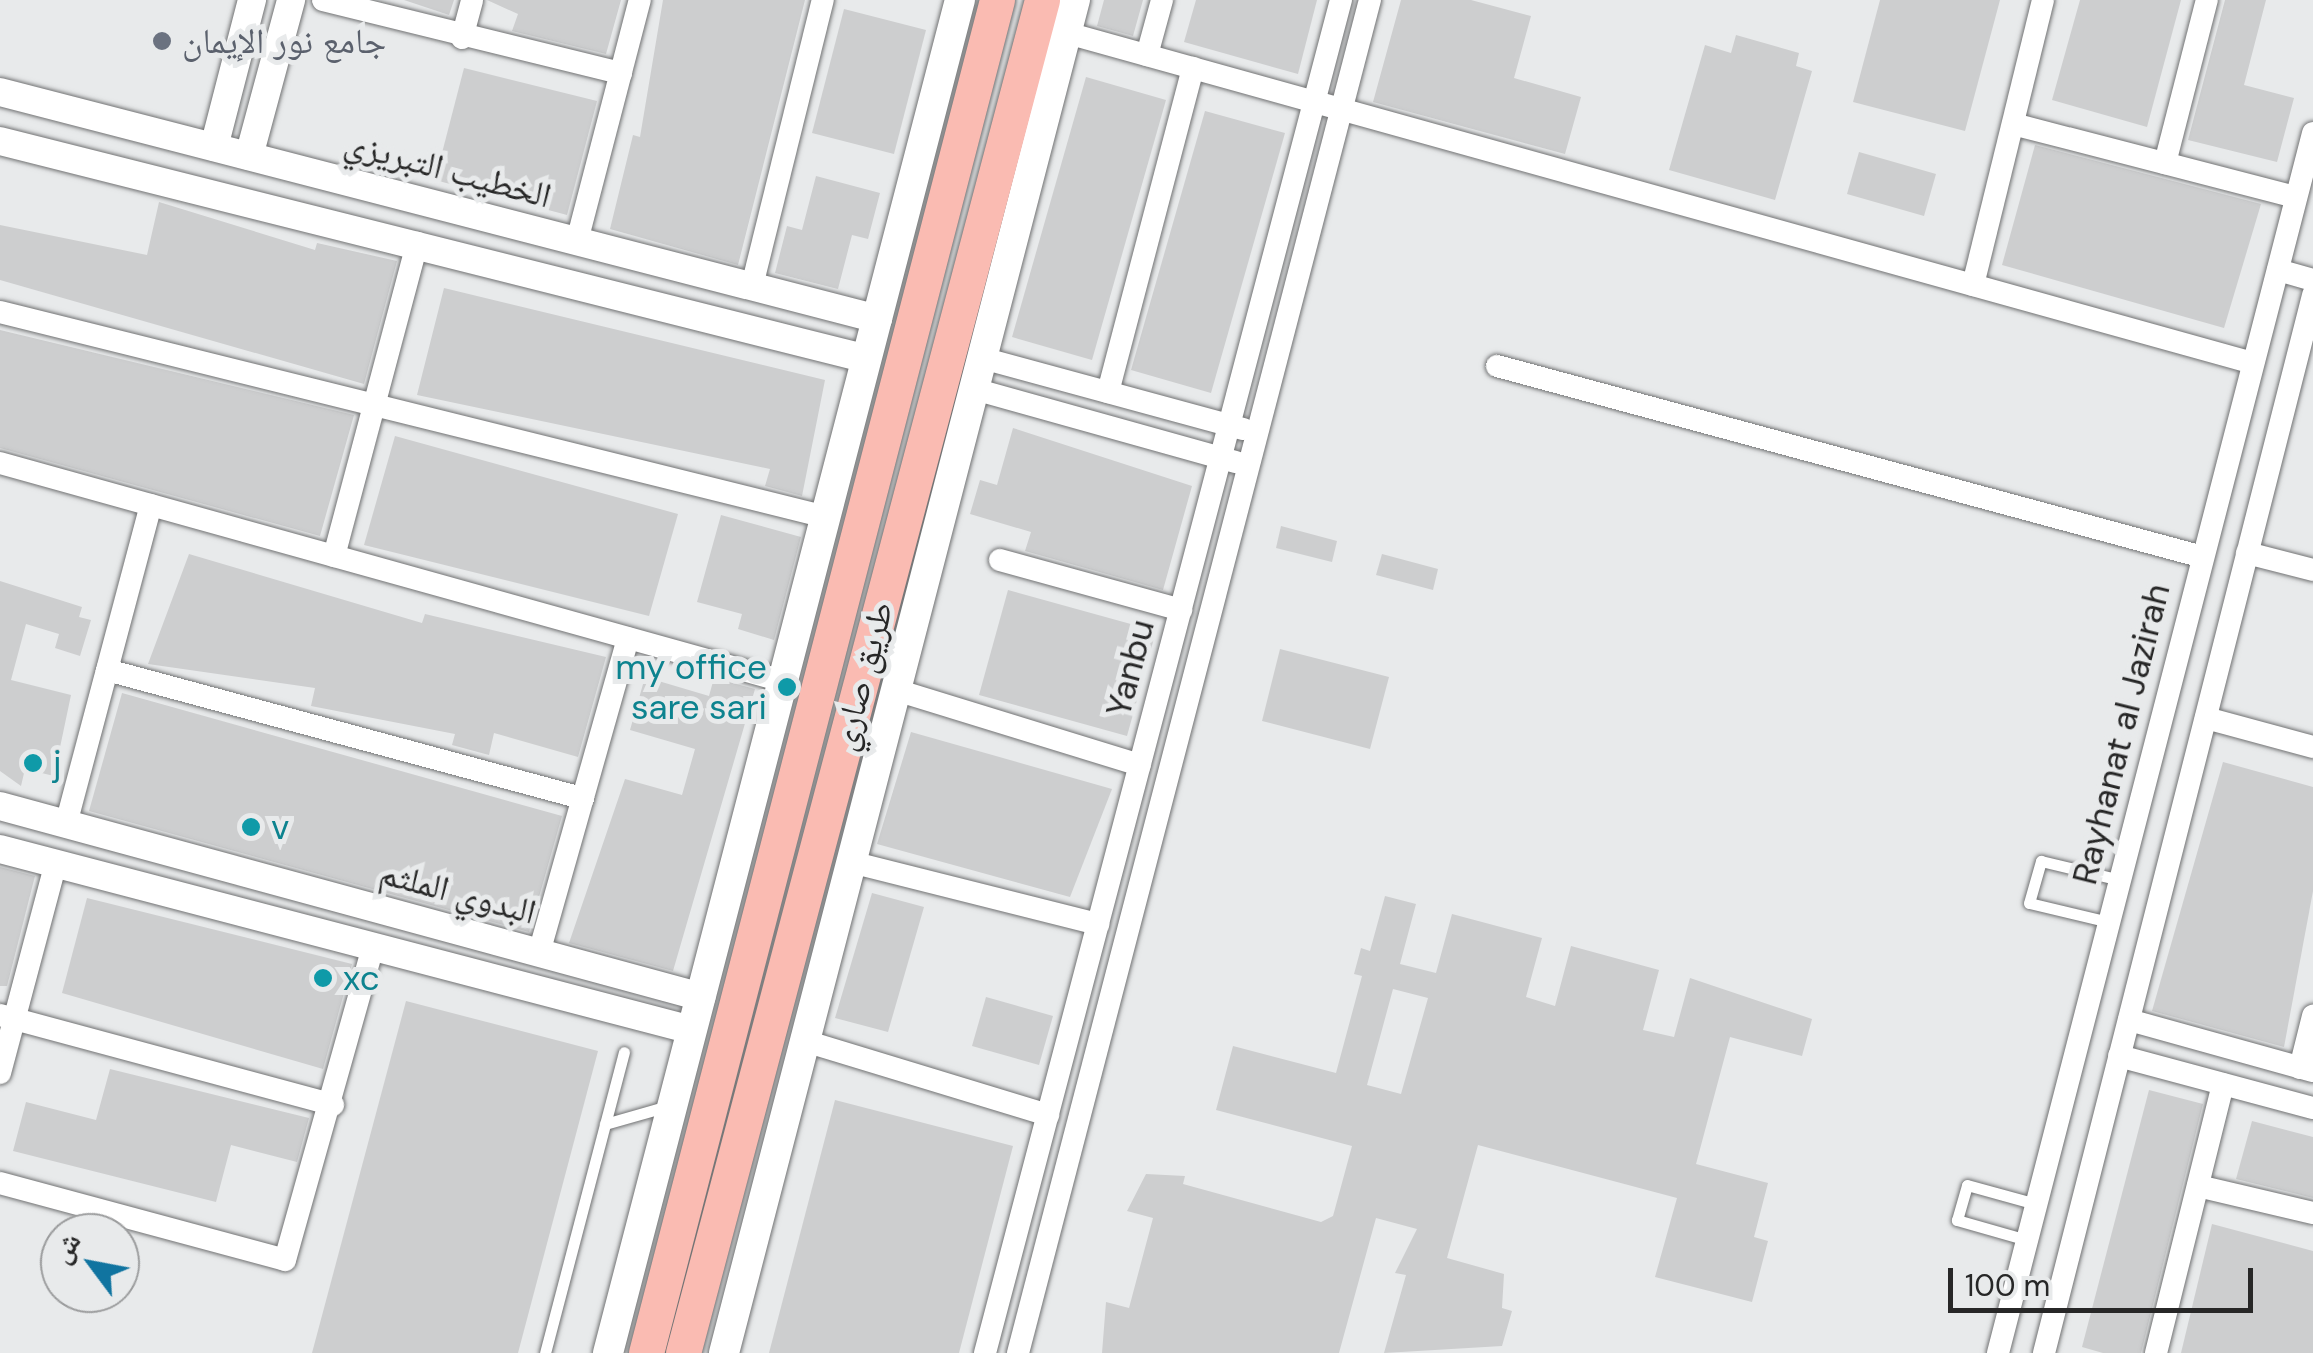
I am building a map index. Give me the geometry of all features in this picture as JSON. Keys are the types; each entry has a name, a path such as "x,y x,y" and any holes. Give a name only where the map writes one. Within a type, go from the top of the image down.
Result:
{"main road":[{"name":"طريق صاري","path":"646,1353 996,0"},
{"name":"طريق صاري","path":"683,1353 1042,0"},
{"path":"724,1353 808,1042 851,862 1075,0"},
{"path":"608,1353 957,1"}],"street":[{"path":"214,147 252,0"},
{"path":"249,156 291,0"},
{"path":"323,0 462,38 621,74"},
{"path":"462,38 472,0"},
{"path":"577,241 640,0"},
{"path":"752,286 824,0"},
{"path":"1147,56 1162,0"},
{"name":"Yanbu","path":"985,1353 1342,0"},
{"name":"Yanbu","path":"1018,1353 1370,0"},
{"path":"1973,285 2043,0"},
{"path":"2164,163 2207,0"},
{"path":"1067,33 2253,363"},
{"path":"1108,392 1193,68"},
{"name":"الخطيب التبريزي","path":"0,92 878,319"},
{"path":"2012,124 2296,197"},
{"name":"Rayhanat al Jazirah","path":"1998,1353 2313,133"},
{"path":"0,141 867,360"},
{"path":"334,556 416,243"},
{"path":"2278,270 2313,280"},
{"path":"2046,1353 2313,295"},
{"path":"0,312 826,517"},
{"path":"982,358 1258,433"},
{"path":"1497,366 2203,557"},
{"path":"974,389 1249,466"},
{"path":"2289,390 2313,396"},
{"path":"0,463 783,681"},
{"path":"66,824 152,505"},
{"path":"2247,553 2313,570"},
{"path":"1000,560 1181,610"},
{"path":"540,953 628,638"},
{"path":"107,670 583,798"},
{"path":"896,690 1140,765"},
{"path":"2206,718 2313,747"},
{"name":"البدوي الملثم","path":"0,806 701,997"},
{"name":"البدوي الملثم","path":"0,849 692,1030"},
{"path":"187,896 195,859"},
{"path":"0,1072 7,1016 56,862"},
{"path":"851,862 1098,924"},
{"path":"0,1183 285,1260 334,1104 373,946"},
{"path":"7,1016 334,1104"},
{"path":"2128,1020 2307,1070 2313,1016"},
{"path":"808,1042 1048,1115"},
{"path":"2120,1056 2313,1108"},
{"path":"2156,1353 2223,1084"},
{"path":"2198,1186 2313,1213"}],"lane":[{"path":"2109,922 2029,903 2042,861 2120,880"},
{"path":"545,1353 624,1052"},
{"path":"605,1124 673,1105"},
{"path":"2027,1240 1957,1220 1967,1185 2036,1204"}],"building":[{"path":"404,0 454,0 449,15"},
{"path":"487,0 621,0 606,54 512,31 518,14"},
{"path":"663,0 805,0 738,265 610,229 633,135 640,137"},
{"path":"1104,0 1143,0 1133,36 1097,26"},
{"path":"1196,0 1317,0 1298,74 1184,42"},
{"path":"1401,0 1471,0 1531,16 1514,78 1581,97 1565,154 1373,102"},
{"path":"1880,0 2000,0 1965,131 1853,102"},
{"path":"2080,0 2181,0 2147,127 2052,100"},
{"path":"2225,0 2266,0 2244,85 2294,98 2277,162 2188,140"},
{"path":"844,9 926,30 894,154 812,133"},
{"path":"1736,35 1799,53 1796,66 1812,71 1775,200 1669,170 1705,45 1731,53"},
{"path":"464,68 597,101 567,215 435,180"},
{"path":"1086,77 1166,100 1092,360 1012,337"},
{"path":"1205,111 1285,133 1211,393 1131,370"},
{"path":"2035,145 2261,204 2224,328 2002,265"},
{"path":"1859,152 1936,174 1924,216 1847,194"},
{"path":"816,176 880,193 868,239 852,235 838,289 775,273 787,226 802,230"},
{"path":"159,202 315,250 317,243 397,261 364,384 0,280 0,225 147,255"},
{"path":"444,288 825,380 802,496 765,486 770,469 417,395"},
{"path":"0,330 354,415 320,536 0,448"},
{"path":"1013,428 1192,486 1163,590 1025,551 1031,532 970,514 980,480 997,485"},
{"path":"395,436 678,514 649,616 364,545"},
{"path":"721,515 801,537 774,640 738,629 742,614 697,602"},
{"path":"1281,526 1337,541 1332,562 1276,548"},
{"path":"189,554 422,623 425,614 606,657 578,757 494,733 489,755 452,745 455,734 311,706 315,688 148,664"},
{"path":"1382,554 1438,569 1433,590 1376,575"},
{"path":"0,581 82,607 79,617 91,620 80,656 55,648 59,634 26,624 11,680 71,695 54,776 25,769 21,786 0,771"},
{"path":"1008,590 1156,631 1127,736 979,695"},
{"path":"1280,649 1389,677 1370,749 1262,721"},
{"path":"645,677 709,696 714,678 755,689 673,971 569,943 625,779 682,795 695,749 630,730"},
{"path":"122,693 562,816 529,932 89,811"},
{"path":"911,732 1112,789 1070,897 877,844"},
{"path":"2223,762 2313,787 2313,891 2284,1047 2152,1011"},
{"path":"0,867 35,876 7,986 0,986"},
{"path":"872,893 924,907 888,1032 835,1018"},
{"path":"1385,896 1416,904 1400,964 1436,973 1452,914 1542,938 1526,997 1555,1006 1571,946 1659,970 1643,1030 1674,1037 1690,978 1812,1019 1802,1056 1730,1037 1696,1164 1768,1183 1754,1237 1768,1241 1752,1302 1655,1277 1677,1198 1478,1145 1447,1258 1504,1274 1502,1308 1512,1311 1502,1346 1384,1353 1406,1275 1395,1273 1417,1229 1376,1218 1339,1353 1102,1353 1106,1302 1129,1308 1153,1218 1127,1211 1146,1174 1185,1176 1183,1184 1321,1222 1333,1216 1352,1146 1216,1110 1233,1046 1336,1073 1362,976 1354,974 1361,948 1370,951","holes":["1393,989 1428,998 1401,1094 1367,1085"]},
{"path":"87,898 352,964 323,1069 62,993"},
{"path":"986,997 1053,1016 1039,1065 972,1046"},
{"path":"406,1001 598,1051 518,1353 312,1353"},
{"path":"110,1069 309,1118 297,1162 231,1145 216,1202 13,1151 26,1102 96,1120"},
{"path":"2149,1090 2203,1104 2141,1353 2103,1353 2082,1347"},
{"path":"835,1100 1013,1146 959,1353 769,1353"},
{"path":"2252,1121 2313,1137 2313,1198 2236,1179"},
{"path":"2212,1224 2313,1251 2313,1353 2181,1353"}],"place":[{"name":"جامع نور الإيمان","path":"162,41"},
{"name":"my office sare sari","path":"787,687"},
{"name":"j","path":"33,763"},
{"name":"v","path":"251,827"},
{"name":"xc","path":"323,978"}]}
